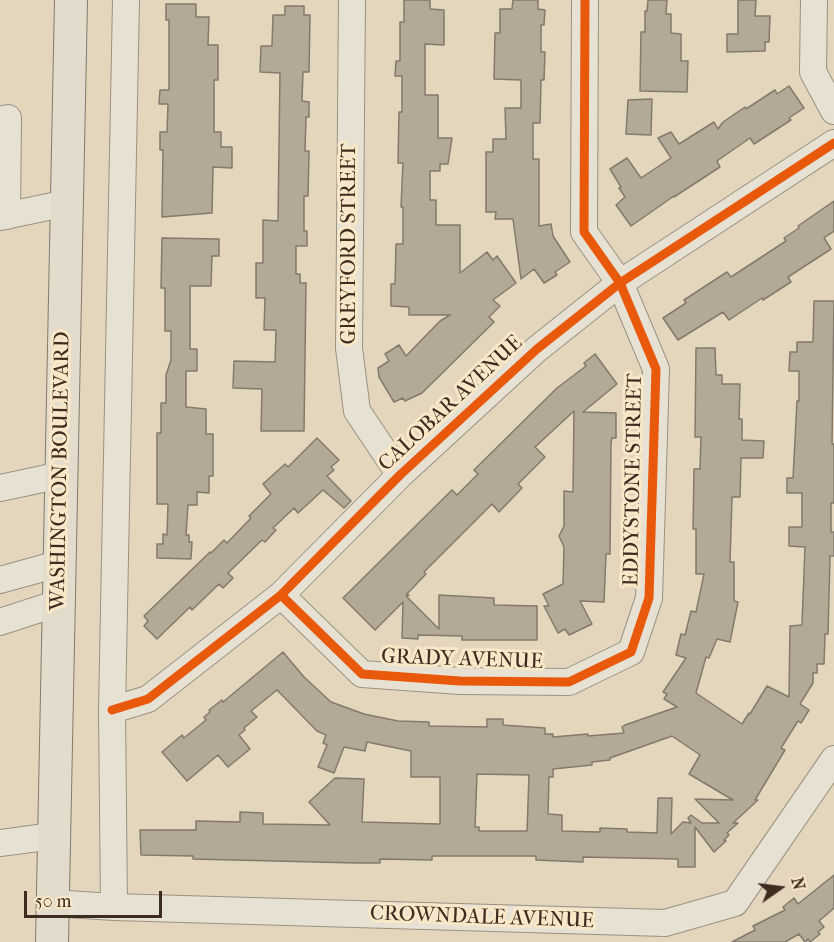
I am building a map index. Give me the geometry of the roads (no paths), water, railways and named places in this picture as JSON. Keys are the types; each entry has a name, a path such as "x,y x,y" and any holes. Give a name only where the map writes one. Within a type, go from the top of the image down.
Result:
{"main road":[{"name":"WASHINGTON BOULEVARD","path":"52,942 71,0"}],"street":[{"path":"114,908 112,710 126,0"},
{"name":"GREYFORD STREET","path":"352,0 349,348 357,411 400,475"},
{"name":"EDDYSTONE STREET","path":"585,0 584,232 620,283 656,369 649,598 631,652"},
{"path":"814,0 813,72 834,111"},
{"path":"0,120 8,118 3,216 67,203"},
{"name":"CALOBAR AVENUE","path":"112,710 148,699 281,595 400,475 537,349 620,283 834,143"},
{"path":"0,488 60,475"},
{"path":"0,580 58,564"},
{"name":"GRADY AVENUE","path":"281,595 362,674 460,681 569,682 631,652"},
{"path":"0,622 58,603"},
{"name":"CROWNDALE AVENUE","path":"52,903 114,908 665,923 735,903 834,759"},
{"path":"0,843 53,836"}]}
